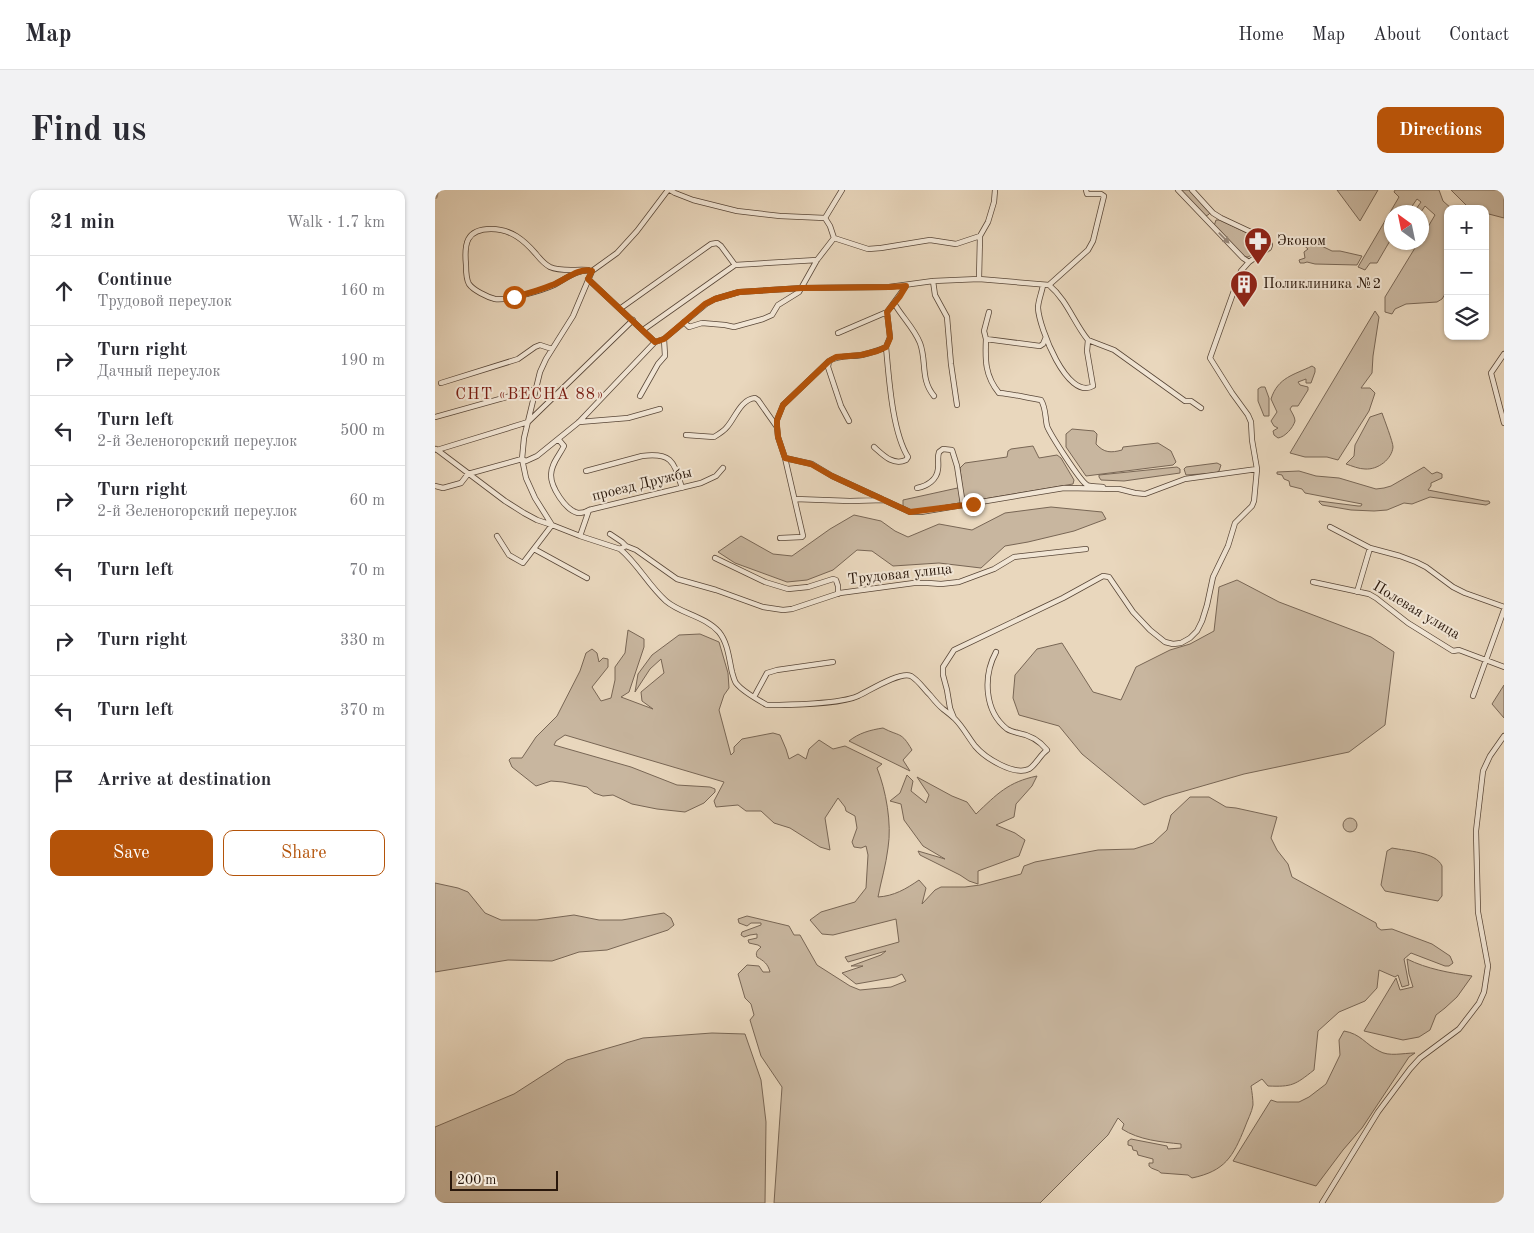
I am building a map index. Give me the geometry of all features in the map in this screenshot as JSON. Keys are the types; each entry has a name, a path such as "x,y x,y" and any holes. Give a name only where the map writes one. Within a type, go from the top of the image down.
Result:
{"street":[{"path":"590,270 564,270 549,267 516,235 500,229 477,231 467,240 465,257 467,281 478,291 495,299 505,299 553,285 590,270 617,253 669,190 693,200 737,211 780,216 825,218"},
{"path":"825,218 842,190"},
{"path":"979,280 980,236 988,222 994,202 995,190"},
{"path":"1085,190 1087,194 1101,194 1104,196 1093,241 1088,250 1046,285 1038,307 1046,337 1055,360 1072,382 1086,389 1093,386 1087,351 1089,340"},
{"path":"1178,190 1249,262"},
{"path":"954,718 950,708 943,667 954,650 1063,598 1103,576 1109,578 1133,612 1150,630 1165,642 1181,643 1197,631 1202,621 1213,577 1228,546 1235,523 1252,506 1256,490 1257,469 1251,422 1210,358 1241,271 1249,262 1269,248 1270,245 1268,240 1213,213 1192,190"},
{"path":"1206,220 1213,213"},
{"path":"825,218 834,238"},
{"path":"834,238 868,249 930,240 956,244 980,236"},
{"path":"684,322 689,327 702,323 733,327 768,317 774,313 777,305 799,292 817,260 834,238"},
{"path":"621,308 711,244 717,243 721,246 735,266"},
{"path":"643,330 735,266 817,260"},
{"path":"552,524 529,489 522,459 524,438 545,359 581,301 590,270"},
{"path":"588,279 655,342"},
{"path":"435,486 443,488 461,483 469,474 522,459 526,461 537,456 579,422 655,342 664,339 705,304 727,295 750,290 889,287 933,282 979,280 1046,285 1070,310 1083,334 1089,340 1114,350 1185,401 1191,401 1201,408"},
{"path":"933,282 935,295 947,317 957,405"},
{"path":"838,333 887,312 906,286"},
{"path":"894,303 921,344 925,375 934,396"},
{"path":"874,447 893,461 902,462 908,457 903,449 893,412 886,347 890,338 887,312"},
{"path":"989,312 984,331 986,339 985,355 992,384 999,393 1041,400 1044,404 1048,428 1082,480 1088,485 1145,494 1185,479 1257,469"},
{"path":"436,449 528,422 633,320"},
{"path":"986,339 1040,346 1046,337"},
{"path":"640,396 658,364 665,356 664,339"},
{"path":"441,383 518,359 540,345 552,349"},
{"path":"780,538 802,538 803,536 785,458 778,437 777,420 783,405 829,361 836,357 861,355 886,347"},
{"path":"1504,354 1491,373 1504,424"},
{"path":"829,361 828,367 841,406 849,421"},
{"path":"435,417 536,389"},
{"path":"686,435 714,437 728,426 742,406 751,398 759,400 777,426"},
{"path":"579,422 628,418 660,408"},
{"path":"559,440 564,446 552,466 553,485 563,503 571,509 580,513 589,510"},
{"path":"436,449 530,517 620,549 630,558 651,587 672,606 701,620 718,632 727,648 735,682 754,697 767,704 844,700 857,697 881,683 907,675 917,681 942,709 954,718 981,752 1003,766 1022,771 1030,769 1040,755 1047,750 1043,744 1030,736 1008,730 990,708 987,692 990,663 996,652"},
{"path":"917,488 925,486 934,479 938,469 937,458 939,452 943,449 952,450 957,466 963,505"},
{"path":"585,471 642,456 649,455 667,458 673,462 682,488"},
{"path":"785,458 811,464 832,476 910,512 1065,488 1119,489"},
{"name":"проезд Дружбы","path":"580,536 589,510 709,480 716,476 723,468"},
{"path":"795,499 884,500"},
{"path":"497,536 509,555 523,563 552,524"},
{"path":"1330,527 1370,548 1400,556 1427,567 1459,590 1504,608 1473,696"},
{"name":"Трудовая улица","path":"611,534 677,579 716,590 763,607 783,610 792,609 837,594 914,583 928,582 941,584 959,582 994,569 1014,557 1086,549"},
{"path":"620,549 626,546"},
{"path":"1357,592 1370,548"},
{"path":"534,549 587,578"},
{"path":"715,558 765,582 788,589 808,587 836,580 838,586 837,594"},
{"name":"Полевая улица","path":"1313,582 1369,594 1408,623 1453,651 1459,650 1504,667"},
{"path":"754,697 767,673 833,662"},
{"path":"1322,1203 1378,1112 1410,1069 1420,1058 1459,1029 1471,1015 1481,998 1488,966 1478,909 1476,831 1483,770 1504,736"}],"shaded area":[{"path":"1181,190 1190,190 1210,213 1205,216"},
{"path":"1337,190 1378,190 1360,221"},
{"path":"1395,190 1439,190 1443,201 1448,205 1444,205 1444,296 1437,302 1406,304 1395,309 1392,314 1385,312 1385,297 1414,250 1429,250 1429,225 1435,215 1429,210 1429,205 1419,205 1421,202 1417,199 1413,205 1394,205 1399,197 1394,192"},
{"path":"1451,190 1504,190 1504,218 1489,214 1489,205 1466,205"},
{"path":"1216,220 1220,220 1264,241 1266,247 1245,257 1214,226"},
{"path":"1384,223 1385,250 1377,263 1370,263 1365,270 1358,267"},
{"path":"1303,237 1332,251 1362,256 1357,265 1300,263 1299,260 1305,258 1304,252 1308,249 1299,241"},
{"path":"1375,311 1379,317 1372,373 1361,388 1370,388 1375,393 1369,411 1338,460 1327,457 1305,457 1290,453"},
{"path":"1312,366 1315,368 1315,372 1311,383 1306,383 1306,379 1298,382 1300,385 1308,387 1308,390 1298,406 1292,406 1290,409 1295,418 1294,424 1286,434 1278,438 1274,435 1273,431 1278,428 1271,421 1277,412 1271,399 1274,392 1282,381"},
{"path":"1265,387 1269,398 1269,416 1264,416 1258,401 1258,389"},
{"path":"1382,413 1393,444 1390,456 1379,466 1370,469 1346,464 1354,456 1355,445 1370,417"},
{"path":"1072,429 1094,431 1097,434 1096,444 1108,452 1122,450 1123,447 1158,443 1171,451 1176,462 1173,465 1086,476 1066,447 1066,434"},
{"path":"1033,446 1039,458 1057,455 1061,458 1074,480 1073,484 912,511 903,506 903,500 962,487 960,468 965,463 1007,457 1008,451 1011,449"},
{"path":"1217,463 1221,465 1216,473 1186,475 1184,469 1186,467"},
{"path":"1177,467 1180,469 1180,473 1124,481 1101,480 1099,477 1099,475"},
{"path":"1424,467 1432,474 1437,472 1442,474 1442,478 1431,483 1428,490 1489,501 1490,503 1486,505 1430,497 1412,504 1404,503 1387,510 1351,510 1322,505 1319,501 1358,506 1362,504 1305,493 1302,489 1290,486 1289,481 1284,479 1282,475 1277,474 1277,472 1299,471 1316,476 1339,478 1376,489 1391,486"},
{"path":"1051,507 1102,512 1106,519 1074,531 1005,546 981,568 939,563 893,566 872,551 857,550 833,570 807,580 787,582 735,563 718,552 741,536 773,554 792,556 830,529 854,515 881,521 908,537 939,524 972,530 1005,513"},
{"path":"1237,580 1279,602 1371,637 1394,652 1385,725 1349,752 1244,774 1164,797 1144,805 1082,754 1059,726 1019,715 1013,698 1015,675 1037,649 1062,643 1093,692 1121,700 1136,667 1170,650 1190,644 1214,631 1219,587"},
{"path":"628,630 644,639 644,647 629,692 621,697 653,709 642,701 641,692 664,673 661,659 650,669 635,692 638,674 652,655 679,635 700,634 719,642 728,673 729,688 724,695 719,710 731,755 734,752 734,747 742,739 773,733 780,735 789,759 798,754 806,759 809,749 819,740 833,749 845,746 882,764 877,768 887,807 889,839 878,897 900,892 919,880 926,888 922,904 935,890 941,887 980,885 1021,874 1024,866 1035,862 1098,850 1134,849 1153,843 1167,830 1171,815 1190,797 1209,797 1226,807 1277,817 1271,838 1277,850 1288,864 1292,877 1376,923 1377,927 1381,930 1392,929 1432,944 1450,956 1453,963 1445,966 1411,953 1404,959 1409,985 1402,987 1398,975 1395,977 1379,970 1377,988 1365,1001 1339,1012 1318,1031 1314,1070 1293,1084 1268,1086 1262,1079 1251,1086 1253,1105 1236,1147 1220,1167 1203,1175 1192,1178 1188,1175 1161,1173 1150,1167 1149,1163 1153,1163 1153,1159 1138,1155 1132,1146 1128,1145 1128,1141 1131,1139 1167,1146 1168,1149 1181,1148 1181,1144 1136,1136 1122,1129 1124,1124 1118,1118 1108,1135 1040,1203 774,1203 782,1087 761,1056 750,1020 754,1015 751,1004 745,998 738,974 747,965 759,966 763,972 770,972 765,963 757,957 757,952 761,947 749,943 748,940 757,938 757,934 744,937 741,935 742,932 761,925 761,923 751,923 747,926 739,923 738,919 747,916 789,926 794,935 800,935 817,965 850,986 860,990 891,987 906,981 902,974 896,977 856,984 842,973 863,966 851,966 881,955 886,951 848,962 845,957 899,942 896,919 833,935 822,934 810,920 821,912 855,902 866,888 868,855 866,846 861,848 854,847 852,842 857,828 855,816 846,811 838,798 825,818 830,850 820,847 790,828 774,823 761,811 746,811 738,805 716,807 714,801 724,782 565,735 556,741 554,745 631,767 677,785 710,787 715,789 715,792 704,803 685,812 657,809 632,804 613,795 603,796 594,793 587,787 563,782 551,781 536,786 512,767 509,760 511,758 522,758 536,737 557,716 580,671 586,653 592,649 597,653 599,662 603,658 608,659 608,667 592,687 601,701 611,698 615,680 615,667 625,653"},
{"path":"1504,685 1504,718 1492,704"},
{"path":"883,728 900,735 912,750 903,760 910,771 849,741 865,732"},
{"path":"907,775 913,781 911,791 926,803 929,795 917,777 967,802 976,814 1010,785 1037,776 1032,786 1016,804 1014,817 996,825 1015,833 1025,840 1019,856 978,871 978,884 920,855 918,851 945,859 923,846 904,820 901,804 890,801 900,793"},
{"path":"1347,818 1353,818 1357,825 1353,832 1347,832 1343,828 1343,822"},
{"path":"1392,848 1420,853 1439,861 1442,866 1442,896 1438,901 1385,891 1381,885 1387,851"},
{"path":"435,883 468,892 485,913 501,920 537,920 574,915 599,920 622,920 664,913 671,918 674,925 668,930 607,950 579,952 552,961 508,960 435,972"},
{"path":"1407,959 1431,968 1472,976 1457,997 1436,1015 1430,1030 1419,1037 1403,1040 1364,1031 1396,978 1400,990 1413,987"},
{"path":"1344,1031 1355,1034 1383,1053 1415,1053 1409,1057 1362,1128 1316,1186 1233,1161 1271,1100 1277,1102 1299,1102 1326,1084 1340,1055 1339,1040"},
{"path":"712,1033 745,1034 761,1080 766,1122 765,1203 435,1203 435,1127 514,1094 567,1060 643,1038"}],"waterway":[{"path":"435,196 436,190"}],"place":[{"name":"Эконом","path":"1258,265"},
{"name":"Поликлиника №2","path":"1244,308"}],"district":[{"name":"СНТ «ВЕСНА 88»","path":"530,395"}],"route":[{"path":"514,297 553,285 581,272 592,271 588,279 655,342 664,339 705,304 739,292 802,288 906,286 887,312 890,338 886,347 861,355 836,357 829,361 783,405 777,420 778,437 785,458 811,464 832,476 910,512 973,504"}]}
